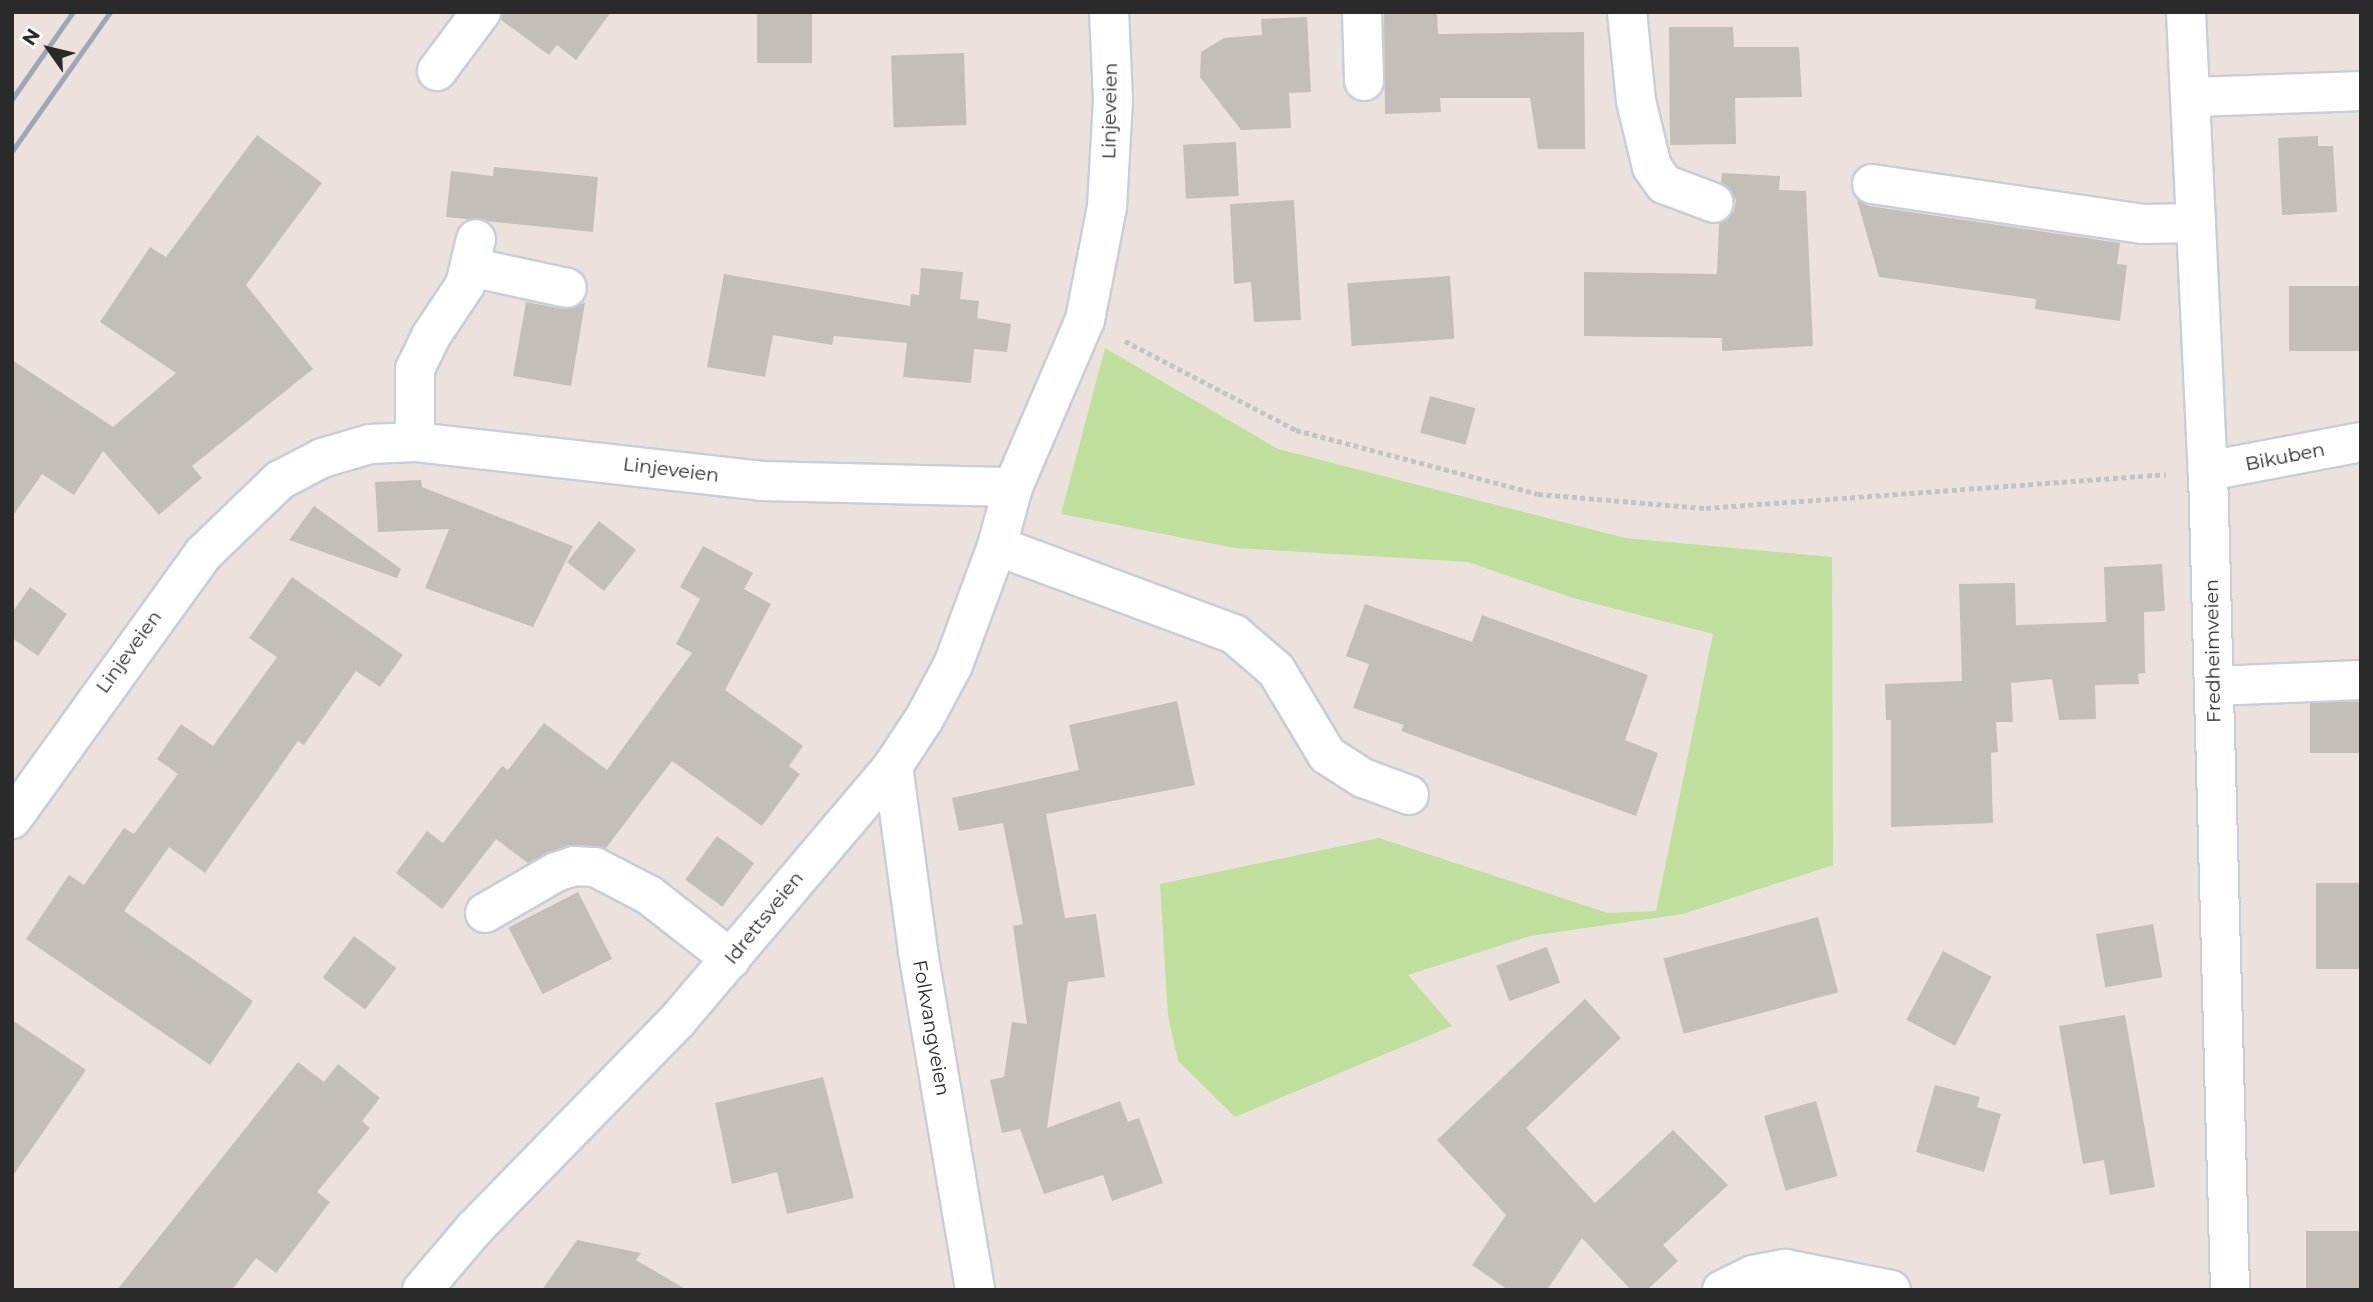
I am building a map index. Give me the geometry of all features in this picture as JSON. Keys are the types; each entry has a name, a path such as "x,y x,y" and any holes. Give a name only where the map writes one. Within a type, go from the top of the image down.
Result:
{"street":[{"path":"437,71 481,12"},
{"name":"Linjeveien","path":"12,819 149,623 203,554 242,512 280,481 321,458 370,444 415,442 761,481 1013,487 1085,320 1107,207 1113,99 1109,12"},
{"path":"1362,12 1364,80"},
{"path":"1627,12 1636,102 1652,167 1664,184 1714,203"},
{"name":"Fredheimveien","path":"2186,12 2208,471 2230,1290"},
{"path":"2190,97 2359,91"},
{"path":"1872,184 2142,224 2196,222"},
{"path":"415,442 415,369 431,336 465,285 473,253 568,288"},
{"name":"Bikuben","path":"2208,471 2361,442"},
{"name":"Idrettsveien","path":"422,1290 474,1229 582,1122 731,959 893,766 953,665 997,546 1013,487"},
{"path":"997,546 1234,635 1276,670 1327,755 1363,778 1409,794"},
{"path":"2214,686 2361,680"},
{"name":"Folkvangveien","path":"893,766 918,952 975,1290"},
{"path":"485,913 556,872 574,866 595,867 649,895 731,959"},
{"path":"1722,1290 1753,1275 1785,1269 1891,1290"}],"path":[{"path":"1085,320 1296,430 1538,494 1706,508 2208,471"}],"green space":[{"path":"1105,348 1278,449 1625,538 1832,557 1833,865 1683,914 1530,936 1408,975 1452,1026 1235,1117 1178,1061 1168,1016 1160,884 1379,838 1608,913 1656,911 1713,634 1573,598 1468,562 1235,548 1061,514"}],"building":[{"path":"502,12 611,12 576,60 557,45 549,55 501,20"},
{"path":"757,12 812,12 812,63 757,63"},
{"path":"1384,12 1437,12 1438,34 1584,32 1585,149 1538,149 1530,98 1440,98 1441,112 1385,114"},
{"path":"1307,17 1311,92 1289,93 1291,128 1241,130 1200,77 1201,52 1224,38 1262,35 1261,19"},
{"path":"1669,27 1733,27 1734,47 1799,47 1802,97 1735,98 1736,144 1670,145"},
{"path":"964,53 967,125 894,128 891,56"},
{"path":"257,135 322,183 246,285 313,369 192,466 202,478 159,515 103,451 74,495 42,474 12,517 12,360 113,427 176,373 100,322 150,247 166,257"},
{"path":"2318,136 2318,146 2333,146 2337,212 2282,215 2278,138"},
{"path":"1236,142 1239,196 1186,199 1183,145"},
{"path":"494,167 598,177 593,232 446,217 451,171 493,176"},
{"path":"1722,173 1780,176 1779,190 1806,191 1813,346 1722,351 1722,338 1584,336 1584,272 1717,274 1719,224 1734,211 1736,200 1721,182"},
{"path":"1294,200 1301,320 1254,322 1251,282 1234,284 1230,204"},
{"path":"1857,200 1869,206 2120,243 2117,264 2127,265 2120,321 2035,309 2036,299 1879,277"},
{"path":"921,268 963,272 960,299 979,301 977,318 1011,324 1007,352 974,349 971,383 903,377 907,343 834,336 832,345 773,335 765,377 707,367 724,274 910,306 911,294 919,295"},
{"path":"1450,276 1454,339 1352,346 1347,283"},
{"path":"2289,286 2361,286 2361,351 2289,351"},
{"path":"526,302 563,309 585,303 571,386 513,376"},
{"path":"1430,396 1475,408 1466,445 1420,433"},
{"path":"421,480 422,487 573,546 533,627 425,588 449,529 378,532 375,482"},
{"path":"314,506 401,569 397,578 289,540"},
{"path":"599,521 636,550 604,591 567,562"},
{"path":"703,546 753,573 744,589 771,604 725,690 803,746 789,766 800,774 762,826 672,761 606,848 568,845 528,863 496,839 442,909 396,873 427,831 443,843 502,766 508,770 544,723 607,770 692,653 676,644 700,599 680,587"},
{"path":"2162,564 2165,611 2144,612 2145,673 2138,674 2139,684 2095,685 2096,719 2059,720 2052,679 2011,683 2013,722 1996,722 1998,752 1991,753 1993,823 1891,827 1891,720 1886,720 1885,684 1962,681 1959,584 2015,583 2016,625 2106,622 2104,567"},
{"path":"292,577 403,655 380,687 356,671 304,745 298,741 205,873 169,847 124,911 253,1001 210,1065 26,939 69,875 84,885 124,828 134,834 178,774 157,759 181,724 213,746 277,657 249,638"},
{"path":"30,587 67,614 38,656 12,638 12,613"},
{"path":"1365,604 1472,642 1482,615 1648,675 1625,740 1658,753 1636,816 1401,731 1404,725 1353,708 1369,664 1346,656"},
{"path":"1177,701 1195,785 1046,814 1065,918 1096,914 1105,977 1068,982 1047,1128 1120,1101 1128,1122 1139,1118 1163,1183 1112,1201 1103,1175 1044,1194 1020,1129 1002,1133 990,1080 1004,1077 1012,1022 1027,1024 1013,926 1023,924 1003,823 959,831 952,798 1079,770 1069,725"},
{"path":"2310,702 2361,702 2361,753 2310,753"},
{"path":"717,836 754,863 722,907 685,880"},
{"path":"2316,883 2361,883 2361,969 2316,969"},
{"path":"578,892 612,959 543,994 509,927"},
{"path":"1818,917 1838,992 1684,1034 1663,958"},
{"path":"2153,924 2162,977 2105,987 2096,934"},
{"path":"354,936 396,968 365,1009 323,978"},
{"path":"1547,947 1560,983 1509,1001 1496,965"},
{"path":"1943,951 1992,977 1955,1046 1906,1020"},
{"path":"1585,999 1621,1038 1526,1128 1595,1203 1673,1130 1728,1185 1663,1245 1678,1261 1647,1290 1631,1290 1582,1238 1547,1290 1508,1290 1472,1265 1506,1215 1437,1140"},
{"path":"2125,1015 2155,1187 2110,1195 2104,1160 2083,1164 2059,1026"},
{"path":"12,1020 86,1070 12,1177"},
{"path":"298,1062 324,1082 338,1064 380,1098 362,1121 370,1128 317,1192 330,1202 276,1273 256,1258 232,1290 117,1290"},
{"path":"823,1077 854,1198 787,1214 777,1172 732,1184 715,1103"},
{"path":"1935,1085 1980,1097 1977,1107 2001,1114 1984,1172 1916,1152"},
{"path":"1816,1101 1837,1176 1786,1191 1764,1116"},
{"path":"2306,1231 2361,1231 2361,1290 2306,1290"},
{"path":"577,1240 641,1253 636,1260 687,1290 542,1290"}],"railway":[{"path":"12,99 73,12"},
{"path":"12,151 110,12"}]}
